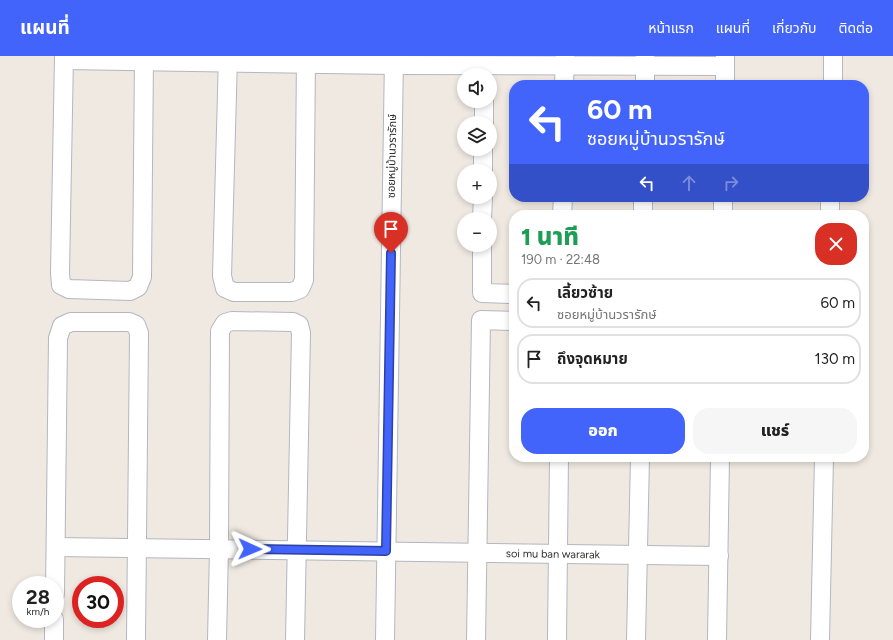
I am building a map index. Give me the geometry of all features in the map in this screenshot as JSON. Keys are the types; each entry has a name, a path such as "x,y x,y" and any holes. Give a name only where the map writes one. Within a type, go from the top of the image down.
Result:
{"street":[{"path":"832,80 833,56"},
{"path":"144,59 142,277 138,287 130,291 69,290 61,285 60,265 64,58 394,60 484,65 564,61 725,61 724,80"},
{"path":"228,59 222,276 225,288 234,292 292,292 300,289 304,280 306,60"},
{"name":"ซอยหมู่บ้านวรารักษ์","path":"385,640 394,60"},
{"path":"564,61 564,80"},
{"path":"645,61 645,80"},
{"path":"482,252 482,293 509,294"},
{"path":"476,640 481,320 509,321"},
{"path":"216,640 219,549 220,331 225,323 232,321 293,322 299,325 301,333 295,640"},
{"path":"55,576 58,338 62,326 71,322 129,322 136,325 139,333 136,640"},
{"path":"557,640 559,462"},
{"path":"636,640 640,462"},
{"path":"717,640 720,462"},
{"path":"820,640 824,462"},
{"name":"soi mu ban wararak","path":"56,547 719,556"},
{"path":"54,628 54,640"}],"route":[{"path":"250,549 386,551 391,253"}]}
